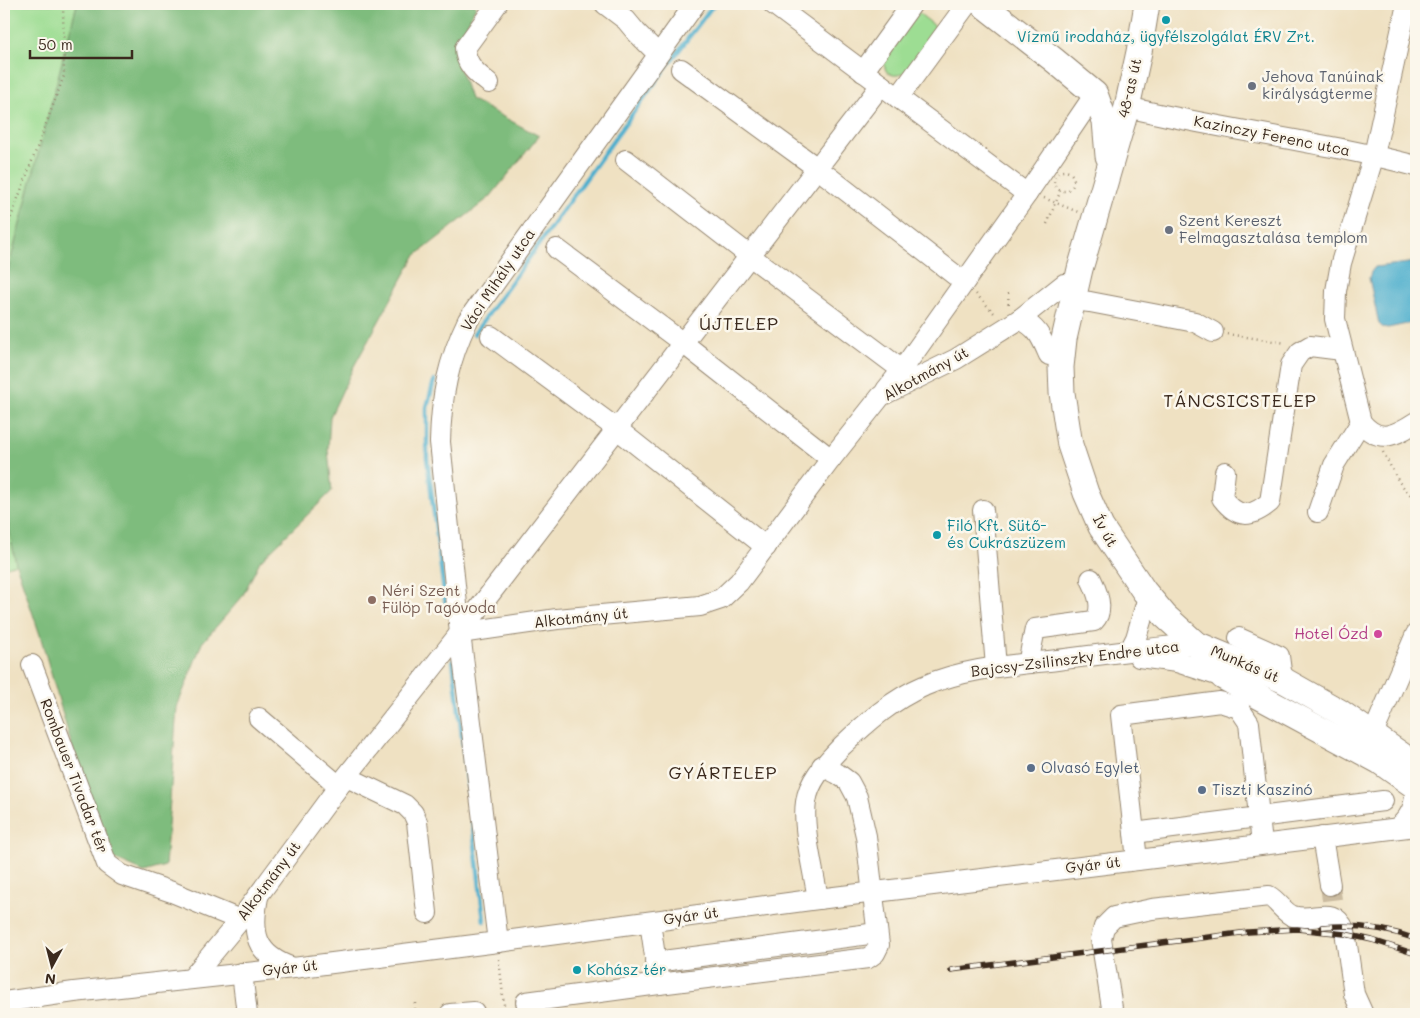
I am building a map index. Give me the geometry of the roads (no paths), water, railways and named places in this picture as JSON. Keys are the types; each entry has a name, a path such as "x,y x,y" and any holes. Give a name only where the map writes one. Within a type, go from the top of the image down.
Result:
{"main road":[{"path":"982,4 1095,94 1127,107"},
{"name":"48-as út","path":"1109,171 1127,107 1147,4"},
{"path":"1095,94 1105,121 1109,171"},
{"name":"Ív út","path":"1062,393 1049,355 1049,325 1079,252 1089,209 1109,171"},
{"name":"Ív út","path":"1061,299 1062,393 1070,445 1093,510 1121,560 1148,597 1165,616 1196,644"},
{"name":"Munkás út","path":"1196,644 1223,677 1379,761 1416,787"},
{"name":"Munkás út","path":"1196,644 1285,681 1340,712 1414,763"}],"street":[{"path":"489,83 475,73 465,56 465,48 497,4"},
{"path":"605,4 626,20 658,54"},
{"name":"Váci Mihály utca","path":"498,942 460,633 440,442 440,422 446,376 454,349 468,320 695,4"},
{"path":"773,4 1027,193"},
{"path":"864,72 912,4"},
{"path":"898,98 967,4"},
{"path":"1407,4 1374,155 1341,264 1336,291 1335,319 1342,350 1368,429 1387,437 1402,431 1416,422"},
{"path":"680,69 817,168 964,282"},
{"path":"460,633 881,85"},
{"path":"881,396 902,370 1095,94"},
{"name":"Kazinczy Ferenc utca","path":"1127,107 1196,122 1374,155 1416,166"},
{"path":"626,160 902,370"},
{"path":"558,248 831,459"},
{"path":"1061,299 1090,302 1195,322 1213,332"},
{"name":"Alkotmány út","path":"192,978 240,920 343,782 460,633 558,619 700,606 721,598 731,591 766,547 831,459 881,396 956,359 1008,321 1061,299"},
{"path":"1008,321 1031,325 1037,330 1049,355"},
{"path":"491,336 617,429 766,547"},
{"path":"1225,472 1222,498 1231,510 1243,514 1259,512 1270,502 1291,365 1300,352 1310,346 1342,350"},
{"path":"1318,512 1334,465 1368,429"},
{"path":"983,510 996,667"},
{"path":"1030,663 1035,629 1094,621 1098,616 1100,609 1096,590 1091,579"},
{"path":"1122,652 1136,638 1148,597"},
{"path":"1379,761 1375,735 1376,727 1416,634"},
{"path":"1239,638 1279,656 1281,671 1285,681"},
{"name":"Bajcsy-Zsilinszky Endre utca","path":"818,899 806,828 805,803 809,790 822,766 857,732 896,701 924,685 996,667 1196,644"},
{"path":"1122,652 1177,662 1223,677"},
{"name":"Rombauer Tivadar tér","path":"32,665 107,864 122,875 172,892 240,920"},
{"path":"1137,860 1121,716 1220,702 1239,708 1249,723 1262,844"},
{"path":"258,718 343,782 405,805 413,812 418,822 427,913"},
{"path":"1397,828 1410,816 1416,798 1414,763"},
{"path":"526,1002 868,958 875,953 879,944 878,933 866,836 858,797 849,782 822,766"},
{"path":"1134,833 1383,801"},
{"name":"Gyár út","path":"4,1002 192,978 293,968 872,892 1397,828 1416,835"},
{"path":"1322,837 1333,901 1345,931 1354,994 1363,1014"},
{"path":"258,895 254,924 258,940 266,953 281,964 293,968"},
{"path":"1113,1014 1101,939 1104,927 1114,917 1152,909 1269,896 1276,900 1286,912 1294,916 1308,917 1324,914 1333,901"},
{"path":"650,922 659,984"},
{"path":"655,962 878,933"},
{"path":"242,973 247,1014"},
{"path":"450,1014 474,1012"}],"water":[{"path":"1416,262 1416,322 1388,328 1382,327 1379,324 1369,278 1371,272 1375,267"}],"waterway":[{"path":"474,334 667,66 714,4"},
{"path":"434,381 427,407 427,458 447,615"},
{"path":"453,661 484,921"}],"tunnel":[{"path":"1330,885 1332,900"}],"railway":[{"path":"1322,927 1370,928 1416,939"},
{"path":"951,970 1248,932 1297,929 1345,934 1372,940 1416,954"}],"place":[{"name":"Vízmű irodaház, ügyfélszolgálat ÉRV Zrt.","path":"1166,20"},
{"name":"Jehova Tanúinak királyságterme","path":"1252,86"},
{"name":"Szent Kereszt Felmagasztalása templom","path":"1169,230"},
{"name":"Filó Kft. Sütő- és Cukrászüzem","path":"937,535"},
{"name":"Néri Szent Fülöp Tagóvoda","path":"372,600"},
{"name":"Hotel Ózd","path":"1378,634"},
{"name":"Olvasó Egylet","path":"1031,768"},
{"name":"Tiszti Kaszinó","path":"1202,790"},
{"name":"Kohász tér","path":"577,970"}],"district":[{"name":"ÚJTELEP","path":"739,324"},
{"name":"TÁNCSICSTELEP","path":"1240,401"},
{"name":"GYÁRTELEP","path":"723,773"}]}
